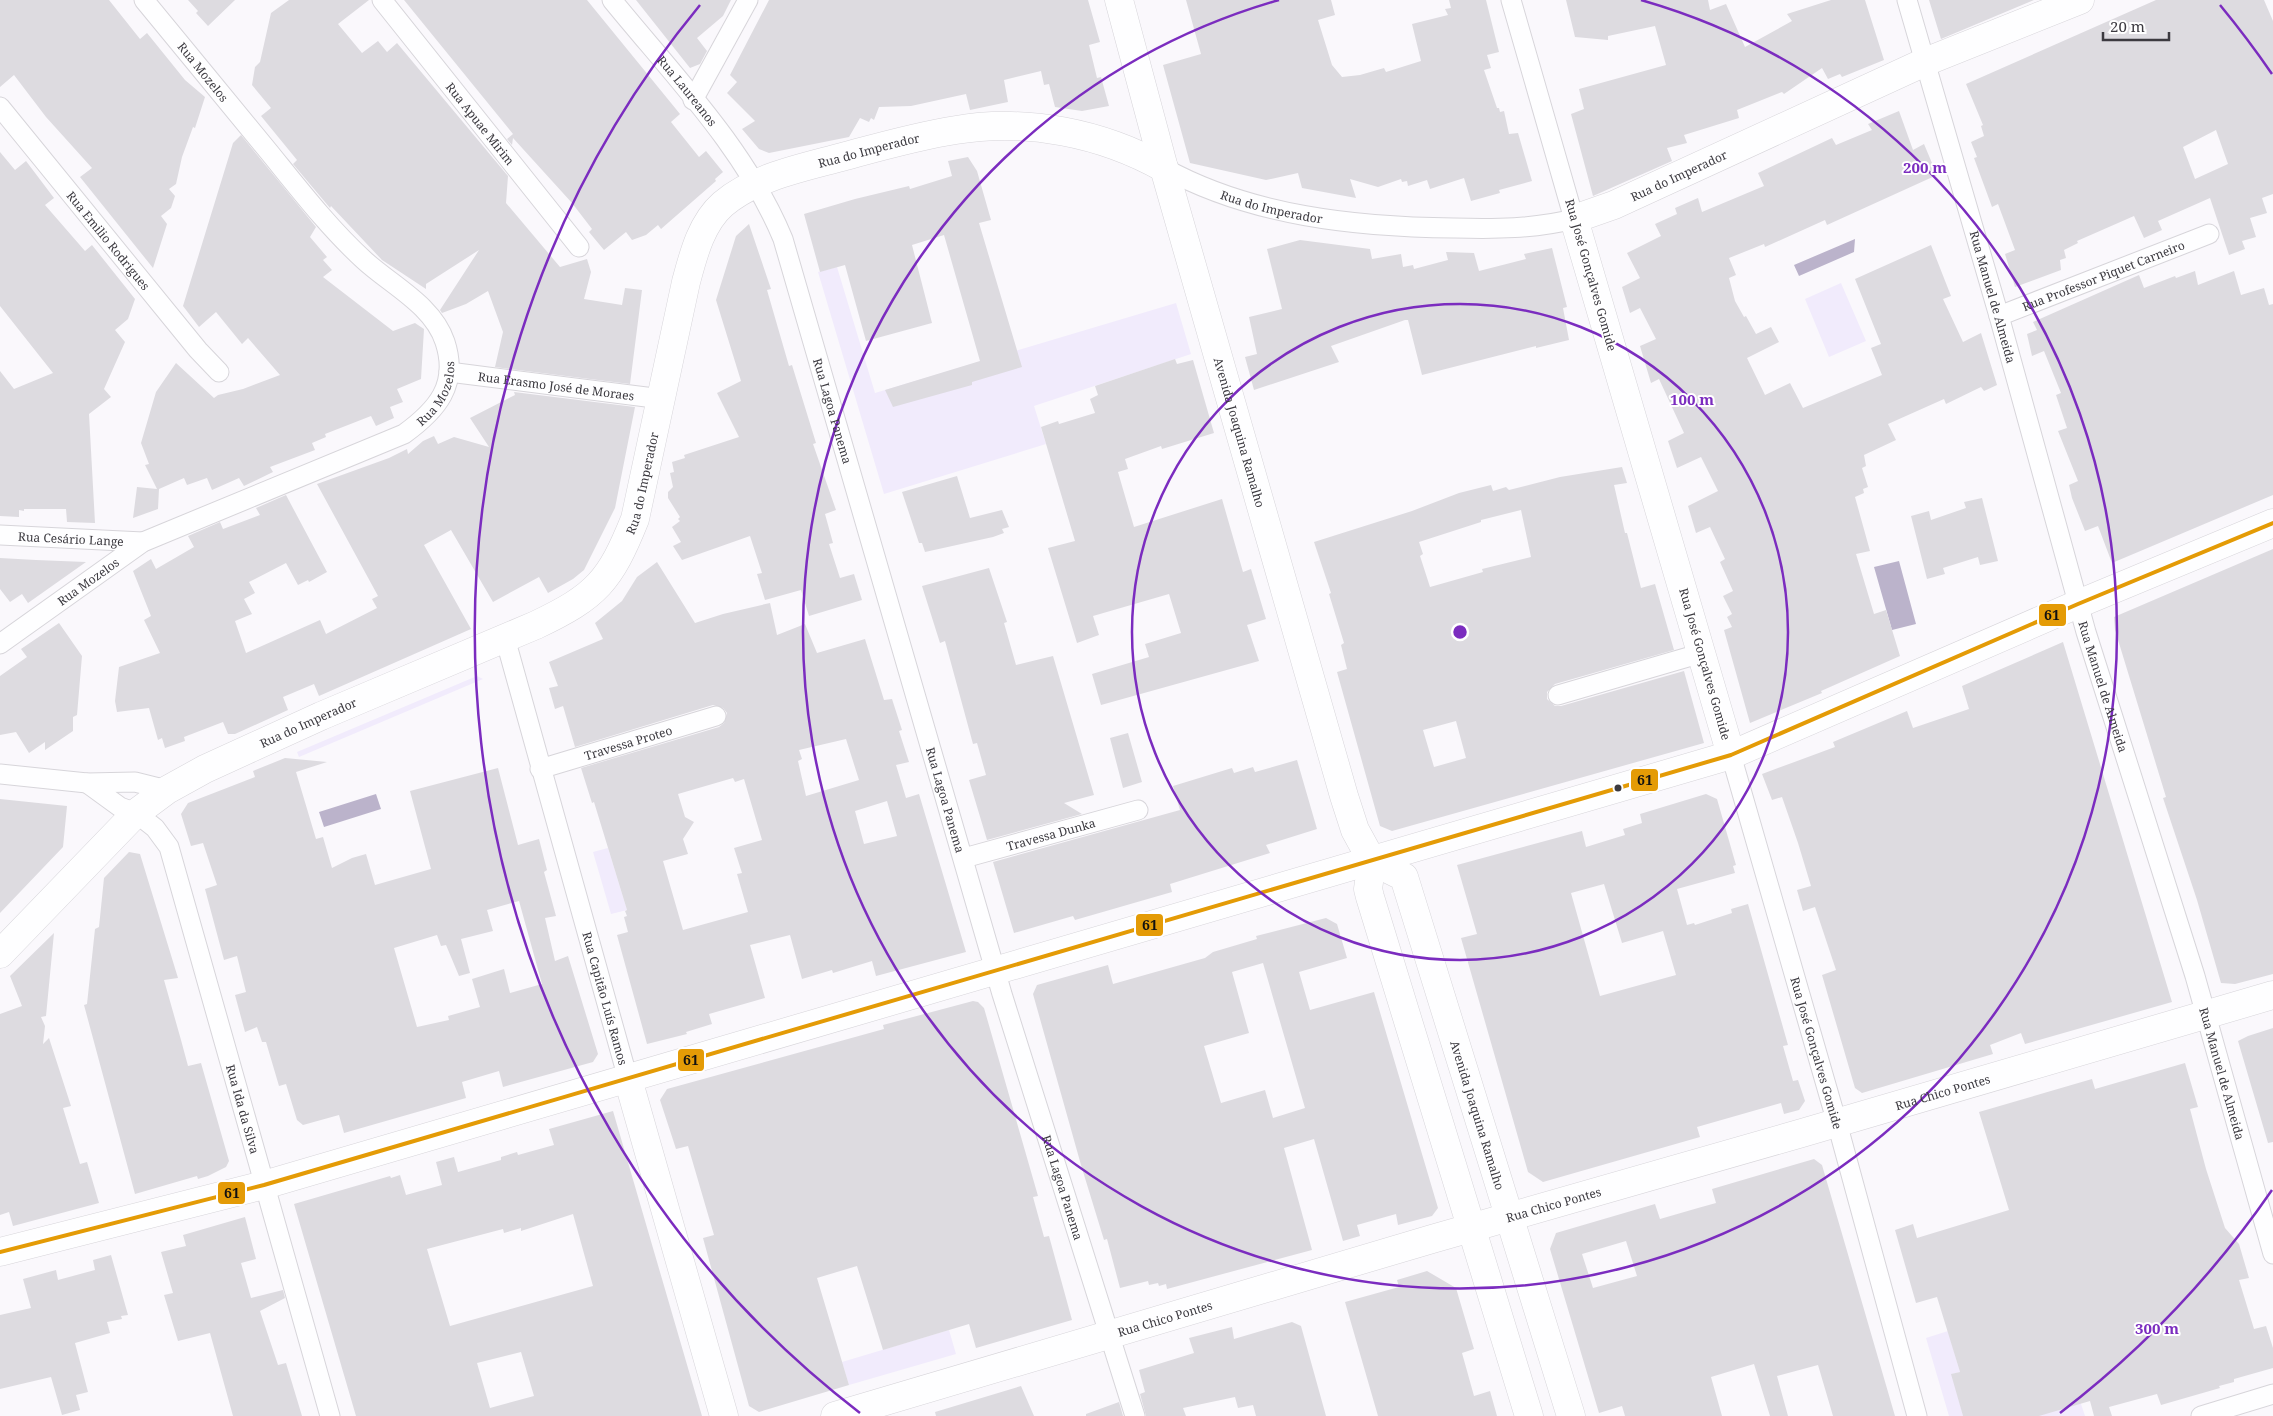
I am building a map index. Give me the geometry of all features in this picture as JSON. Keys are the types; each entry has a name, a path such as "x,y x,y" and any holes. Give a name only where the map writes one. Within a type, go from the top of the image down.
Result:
{"main road":[{"name":"Avenida Joaquina Ramalho","path":"1119,0 1164,168 1344,796 1355,830 1372,861 1404,877 1511,1216 1571,1416"},
{"name":"Rua do Imperador","path":"1574,219 1614,205 1926,62 2080,0"},
{"name":"Rua do Imperador","path":"0,954 136,813 167,790 205,769 312,720 566,610 605,580 620,556 635,519 686,282 696,247 710,220 721,205 755,184 804,167 917,137 994,126 1055,130 1106,142 1128,148 1164,168"},
{"name":"Rua José Gonçalves Gomide","path":"1574,219 1732,756"},
{"path":"0,1252 264,1185 1732,756 2078,604 2273,523"},
{"path":"1372,861 1368,889 1370,898 1529,1416"},
{"name":"Rua Chico Pontes","path":"835,1416 1110,1336 1472,1227 1837,1123 2273,995"},
{"name":"Rua Capitão Luís Ramos","path":"628,1079 724,1416"}],"street":[{"name":"Rua Mozelos","path":"0,644 143,542 404,434 428,416 443,396 449,372 449,355 436,322 426,310 364,260 326,221 144,0"},
{"name":"Rua Apuae Mirim","path":"382,0 578,247"},
{"name":"Rua Laureanos","path":"612,0 736,154 755,184"},
{"path":"693,100 748,0"},
{"name":"Rua José Gonçalves Gomide","path":"1511,0 1574,219"},
{"name":"Rua Manuel de Almeida","path":"1907,0 1999,316 2078,604 2205,1015 2273,1254"},
{"name":"Rua Emilio Rodrigues","path":"0,107 198,350 219,372"},
{"name":"Rua do Imperador","path":"1164,168 1207,190 1230,197 1354,223 1408,228 1489,229 1523,228 1574,219"},
{"name":"Rua Lagoa Panema","path":"755,184 773,216 783,239 996,971 1135,1416"},
{"name":"Rua Professor Piquet Carneiro","path":"1999,316 2209,234"},
{"name":"Rua Erasmo José de Moraes","path":"449,372 662,399"},
{"name":"Rua Cesário Lange","path":"0,535 143,542"},
{"name":"Rua Capitão Luís Ramos","path":"505,638 628,1079"},
{"path":"1558,695 1702,653"},
{"name":"Travessa Proteo","path":"540,769 716,716"},
{"name":"Rua José Gonçalves Gomide","path":"1732,756 1837,1123 1917,1416"},
{"path":"0,774 87,783 135,782 167,790"},
{"name":"Rua Ida da Silva","path":"87,783 114,803 136,813 155,828 168,847 330,1416"},
{"name":"Travessa Dunka","path":"964,858 1138,810"},
{"path":"2201,1416 2269,1395"},
{"path":"2244,1416 2269,1395"}],"shaded area":[{"path":"1855,239 1854,252 1799,276 1794,265"},
{"path":"837,267 875,393 1176,303 1191,354 1034,406 1046,444 884,494 818,272"},
{"path":"1841,283 1866,341 1829,357 1805,299"},
{"path":"1899,561 1916,624 1892,630 1874,567"},
{"path":"477,676 483,679 299,757 297,752"},
{"path":"376,794 381,809 324,827 319,812"},
{"path":"608,848 627,910 611,914 593,852"},
{"path":"2043,1266 2081,1404 2085,1416 2039,1416"},
{"path":"949,1330 956,1354 849,1385 842,1362"},
{"path":"1948,1331 1960,1372 1952,1374 1963,1416 1949,1416 1926,1338"}],"building":[{"path":"0,0 109,0 140,39 147,33 185,80 205,97 195,128 193,127 182,157 176,184 169,189 175,196 171,208 161,216 167,224 153,268 80,177 92,168 46,117 14,75 0,87"},
{"path":"188,0 235,0 208,26 196,13 198,11"},
{"path":"289,0 369,0 338,24 362,53 378,41 387,52 397,43 508,176 506,203 560,267 587,259 591,272 584,299 622,305 625,288 642,290 630,384 495,367 503,332 488,291 466,304 442,313 440,310 479,250 426,284 426,289 382,260 331,206 330,208 293,164 297,160 261,116 271,108 252,85 255,67 260,62 271,13"},
{"path":"404,0 587,0 680,114 671,122 699,157 706,151 723,172 715,179 716,181 661,229 658,225 646,235 632,240 626,232 604,250 589,232 592,229 572,203 513,138 512,145 507,139 513,134"},
{"path":"636,0 731,0 723,16 697,38 707,51 700,64 690,68"},
{"path":"769,0 1088,0 1100,42 1089,45 1097,78 1101,77 1109,106 1082,111 1055,107 1049,84 1044,85 1041,71 1004,80 1008,102 970,110 966,94 911,106 879,107 874,120 871,118 869,122 860,118 849,137 769,153 759,149 742,129 755,121 727,93 737,82 730,75"},
{"path":"1186,0 1331,0 1335,15 1318,20 1332,65 1342,77 1360,75 1384,68 1386,72 1421,61 1412,24 1448,15 1445,9 1451,8 1449,0 1486,0 1499,52 1487,55 1491,68 1484,70 1497,108 1499,108 1500,112 1504,111 1509,134 1518,133 1532,181 1499,190 1500,193 1471,201 1464,178 1430,189 1427,180 1408,186 1407,181 1402,182 1401,179 1378,187 1350,179 1356,198 1302,188 1298,173 1266,180 1190,163 1163,65 1201,54"},
{"path":"1566,0 1708,0 1710,10 1726,4 1745,47 1792,21 1787,14 1831,0 1865,0 1884,60 1842,77 1840,74 1828,79 1822,68 1784,94 1782,92 1737,110 1739,118 1684,135 1687,143 1667,148 1672,161 1593,196 1571,114 1584,109 1579,89 1666,65 1655,26 1608,36 1608,40 1575,37"},
{"path":"1929,0 2034,0 1941,39"},
{"path":"2156,0 2264,0 2273,21 2273,194 2262,198 2267,213 2250,218 2256,237 2242,241 2245,249 2229,255 2210,198 2158,221 2162,230 2144,238 2134,216 2077,241 2078,243 2064,250 2066,258 2060,260 2061,270 2015,287 2005,254 2015,250 1998,204 1992,207 1974,158 1977,157 1971,142 1984,136 1981,126 1983,125 1966,84","holes":["2216,130 2228,164 2195,179 2183,147"]},
{"path":"1899,111 1913,150 1924,144 1937,175 1827,225 1825,220 1765,247 1764,244 1729,258 1736,275 1729,278 1735,301 1744,317 1746,316 1756,334 1771,327 1779,342 1747,358 1765,395 1790,383 1803,408 1882,375 1871,348 1881,344 1855,279 1931,245 1951,296 1943,299 1963,342 1981,333 1997,385 1984,391 1981,387 1946,404 1944,399 1888,424 1896,440 1864,455 1866,466 1862,468 1868,487 1863,489 1864,493 1855,497 1870,551 1856,554 1874,614 1886,610 1900,656 1821,691 1822,693 1750,723 1724,630 1732,627 1727,617 1732,614 1723,596 1733,591 1720,562 1725,559 1710,527 1696,533 1688,506 1718,491 1701,457 1677,468 1668,441 1684,433 1659,379 1651,383 1640,346 1656,339 1640,308 1630,313 1622,287 1640,278 1627,253 1661,236 1655,224 1677,214 1675,208 1698,198 1702,212 1764,186 1758,173 1832,138 1836,145 1872,130 1868,124"},
{"path":"241,135 316,227 310,237 327,257 323,260 332,270 323,277 393,331 415,323 424,329 421,379 397,389 403,402 390,407 394,418 376,426 371,416 325,434 326,437 312,443 315,450 270,467 273,472 244,486 239,478 212,490 207,478 187,485 184,478 159,489 158,509 133,518 137,487 157,489 145,465 149,464 141,443 156,392 176,363 214,398 218,395 243,389 280,375 248,338 242,344 216,312 199,327 183,306 233,143"},
{"path":"0,152 15,170 26,161 54,198 45,205 85,251 92,245 135,299 128,319 115,330 125,342 104,389 111,397 89,414 95,523 67,522 66,509 24,509 24,511 19,510 19,517 0,516 0,371 14,389 53,373 0,306"},
{"path":"968,157 977,171 991,220 979,223 1022,367 972,382 972,385 893,407 885,390 980,361 944,235 912,245 932,323 866,341 845,265 820,272 804,214 909,186 910,189 952,176 948,161"},
{"path":"749,224 771,289 767,290 789,366 792,365 816,443 813,444 836,510 825,514 833,543 829,544 840,578 854,574 862,600 809,616 801,590 765,600 757,574 762,573 750,536 682,560 673,546 681,542 672,527 680,521 678,519 680,517 668,498 668,492 673,487 670,473 674,472 672,462 685,458 684,455 739,437 717,393 741,381 716,300 736,236"},
{"path":"1300,240 1370,249 1372,259 1401,254 1403,267 1413,265 1414,269 1448,260 1446,252 1474,253 1479,271 1526,259 1524,254 1552,248 1567,307 1563,308 1569,340 1536,348 1536,346 1422,375 1408,320 1405,320 1331,346 1339,362 1254,390 1245,357 1257,354 1249,317 1282,309 1267,249"},
{"path":"2195,271 2198,285 2234,271 2241,295 2264,288 2269,305 2273,304 2273,495 2112,563 2098,526 2085,531 2072,498 2069,485 2078,481 2058,431 2067,428 2056,395 2061,393 2044,351 2032,356 2027,334 2037,330 2033,322 2139,275 2144,288 2175,276 2176,278"},
{"path":"1175,359 1177,364 1193,360 1214,433 1162,449 1161,446 1125,459 1128,469 1118,472 1134,527 1222,499 1243,572 1251,569 1266,619 1247,625 1259,661 1101,705 1092,674 1149,657 1145,644 1181,633 1169,594 1093,616 1099,635 1077,643 1048,548 1075,541 1041,427 1058,421 1059,424 1095,413 1090,399 1098,395 1095,386"},
{"path":"514,392 635,407 615,508 584,570 573,579 548,593 539,577 493,602 451,530 424,545 471,629 319,696 314,684 283,697 288,710 235,734 228,734 223,722 184,737 185,741 165,748 162,738 158,740 149,708 117,712 115,701 119,667 160,653 144,620 151,616 133,571 151,559 156,569 194,547 188,536 220,522 223,529 260,515 256,508 286,495 327,572 309,582 308,580 298,585 286,563 249,582 255,593 244,599 252,614 235,621 246,653 320,620 326,634 377,608 372,599 378,596 317,484 389,458 407,449 408,454 423,441 434,436 438,444 454,437 489,447 470,418 515,395"},
{"path":"1622,467 1627,483 1614,485 1625,533 1627,533 1641,588 1655,584 1674,650 1555,684 1547,692 1547,699 1555,706 1561,706 1684,671 1704,743 1392,831 1380,826 1337,672 1347,669 1341,645 1344,643 1329,594 1331,593 1314,542 1412,511 1459,493 1491,485 1493,491 1506,487 1509,490 1560,477","holes":["1521,510 1531,557 1482,569 1483,572 1430,587 1420,556 1423,554 1419,542 1481,522 1481,520","1456,721 1466,758 1434,767 1423,730"]},
{"path":"957,476 970,518 1002,510 1009,527 1002,529 1004,533 993,537 925,552 922,543 919,543 902,492"},
{"path":"1982,498 1998,561 1980,565 1978,557 1943,568 1945,574 1927,579 1911,516 1929,511 1931,520 1966,508 1964,502"},
{"path":"2273,549 2273,974 2235,984 2221,983 2197,900 2163,798 2166,797 2115,630 2114,617"},
{"path":"0,558 86,562 28,603 22,594 10,602 0,589"},
{"path":"657,562 695,623 770,603 777,635 805,624 817,653 865,639 884,700 892,699 902,730 899,731 909,762 896,765 906,798 919,794 966,952 876,976 872,961 833,973 832,970 802,979 790,935 750,945 765,998 709,1014 712,1024 686,1032 687,1034 647,1044 617,935 628,932 624,917 627,916 625,911 627,910 594,802 592,803 581,768 719,727 724,723 727,713 723,708 713,705 575,747 563,706 555,709 549,688 558,686 549,662 603,639 595,623 622,601 637,577","holes":["846,739 859,780 806,796 798,761 802,759 799,750","733,778 735,782 744,779 762,840 734,848 742,873 737,874 748,912 683,930 663,861 688,854 683,839 694,822 685,817 678,794","887,801 897,836 864,844 855,811"]},
{"path":"989,568 1007,622 1004,623 1016,665 1053,656 1094,795 1064,803 1082,814 987,840 969,780 986,775 977,743 973,744 945,641 940,643 922,586"},
{"path":"59,623 82,656 77,715 73,717 73,731 45,750 45,742 29,753 16,732 0,735 0,676 27,657 21,649"},
{"path":"2063,642 2172,1002 2025,1044 2021,1033 1990,1045 1993,1054 1862,1093 1855,1088 1822,975 1836,970 1815,907 1803,911 1797,890 1811,886 1798,843 1782,797 1772,800 1762,774 1835,747 1833,742 1907,711 1913,728 1969,709 1962,686"},
{"path":"1128,733 1142,782 1123,788 1110,738"},
{"path":"285,758 327,762 296,772 316,839 323,837 332,868 352,858 366,854 375,885 431,869 410,791 498,768 518,845 539,839 547,870 544,872 556,916 545,918 555,961 568,956 598,1054 593,1062 503,1087 499,1071 462,1082 466,1098 344,1133 339,1115 303,1125 297,1120 286,1084 279,1086 266,1042 262,1042 257,1027 245,1032 235,995 246,992 237,956 224,960 205,889 217,885 203,843 191,846 181,814 188,803 255,777 253,771","holes":["519,901 542,984 510,993 504,969 472,979 480,1007 448,1016 449,1020 417,1027 394,948 437,935 441,946 446,945 459,976 470,973 461,939 493,931 487,910"]},
{"path":"1297,760 1317,829 1266,845 1270,853 1170,884 1172,892 1075,920 1073,916 1014,933 993,862 1180,810 1173,786 1232,768 1234,773 1253,767 1255,772"},
{"path":"1706,794 1717,799 1736,865 1733,866 1735,873 1677,889 1687,925 1694,923 1695,925 1732,913 1731,909 1748,904 1788,1045 1783,1046 1793,1081 1798,1080 1805,1101 1799,1110 1784,1114 1781,1103 1697,1127 1700,1137 1543,1182 1528,1172 1461,938 1477,934 1457,865 1582,831 1586,847 1625,835 1623,829 1642,823 1640,814","holes":["1604,884 1622,943 1663,931 1676,975 1600,996 1571,893"]},
{"path":"0,799 67,806 63,847 0,913"},
{"path":"129,852 140,854 178,978 164,980 188,1066 201,1063 229,1161 226,1167 208,1176 198,1179 197,1176 135,1194 84,1005 87,1004 95,929 99,927 104,878"},
{"path":"1326,918 1337,924 1347,958 1299,972 1310,1010 1374,992 1438,1208 1432,1216 1398,1225 1396,1214 1357,1225 1360,1236 1343,1241 1314,1139 1284,1148 1312,1250 1167,1289 1166,1284 1159,1286 1158,1283 1149,1285 1148,1281 1120,1288 1107,1239 1104,1240 1081,1165 1033,994 1037,985 1108,965 1113,984 1205,958 1213,952 1257,939 1256,936","holes":["1263,963 1305,1108 1273,1118 1265,1090 1221,1103 1204,1046 1249,1033 1232,972"]},
{"path":"54,933 46,1016 41,1017 45,1026 43,1044 49,1038 71,1106 63,1108 80,1164 87,1162 99,1203 13,1226 9,1212 0,1215 0,1014 22,1006 10,976"},
{"path":"973,1001 978,1002 984,1008 1038,1196 1033,1197 1044,1237 1049,1236 1072,1320 976,1348 969,1324 883,1350 857,1266 817,1278 849,1385 759,1412 749,1406 703,1238 714,1235 688,1146 676,1149 660,1100 667,1089 884,1029 883,1025"},
{"path":"2273,1028 2273,1142 2268,1143 2238,1041"},
{"path":"2185,1063 2198,1107 2190,1109 2206,1169 2225,1228 2239,1244 2249,1278 2239,1280 2254,1329 2266,1326 2273,1348 2273,1368 2234,1379 2234,1382 2219,1386 2220,1388 2161,1405 2157,1394 2109,1407 2112,1416 2094,1416 2090,1401 2039,1416 1963,1416 1951,1374 1960,1372 1937,1297 1916,1303 1895,1230 1913,1224 1917,1238 2009,1210 1979,1112 2092,1079 2095,1089"},
{"path":"613,1111 702,1416 356,1416 294,1204 390,1176 391,1178 400,1175 406,1195 442,1185 436,1162 454,1157 458,1172 501,1160 501,1157 517,1152 518,1155 554,1145 549,1129","holes":["573,1214 593,1286 450,1326 427,1249 503,1229 504,1233 521,1228 521,1231","521,1352 534,1396 490,1408 477,1363"]},
{"path":"1814,1159 1822,1165 1895,1416 1833,1416 1818,1365 1777,1376 1788,1416 1770,1416 1754,1364 1711,1377 1722,1416 1625,1416 1622,1406 1599,1413 1550,1249 1556,1233 1655,1204 1660,1219 1716,1203 1712,1189","holes":["1626,1241 1637,1276 1593,1288 1582,1254"]},
{"path":"245,1217 256,1259 241,1263 251,1298 283,1290 285,1298 260,1311 278,1365 286,1363 302,1416 233,1416 210,1333 178,1341 164,1295 173,1293 161,1252 186,1246 183,1235"},
{"path":"111,1255 128,1315 121,1316 122,1319 107,1322 110,1333 75,1343 88,1392 76,1395 80,1410 62,1415 51,1377 0,1389 0,1315 31,1308 23,1279 56,1270 58,1280 95,1270 93,1260"},
{"path":"1427,1271 1456,1288 1474,1349 1462,1353 1474,1396 1490,1391 1497,1416 1378,1416 1345,1302 1399,1287 1397,1280"},
{"path":"1292,1322 1301,1326 1326,1416 1256,1416 1253,1405 1238,1408 1235,1397 1183,1408 1186,1416 1146,1416 1140,1394 1145,1392 1139,1370 1194,1353 1189,1338 1232,1327 1234,1339"},
{"path":"1021,1386 1034,1416 936,1416 935,1412"},
{"path":"1119,1402 1123,1416 1086,1416 1086,1414"}],"transit line":[{"name":"61","path":"0,1252 264,1185 1731,755 2078,604 2273,523"}]}
